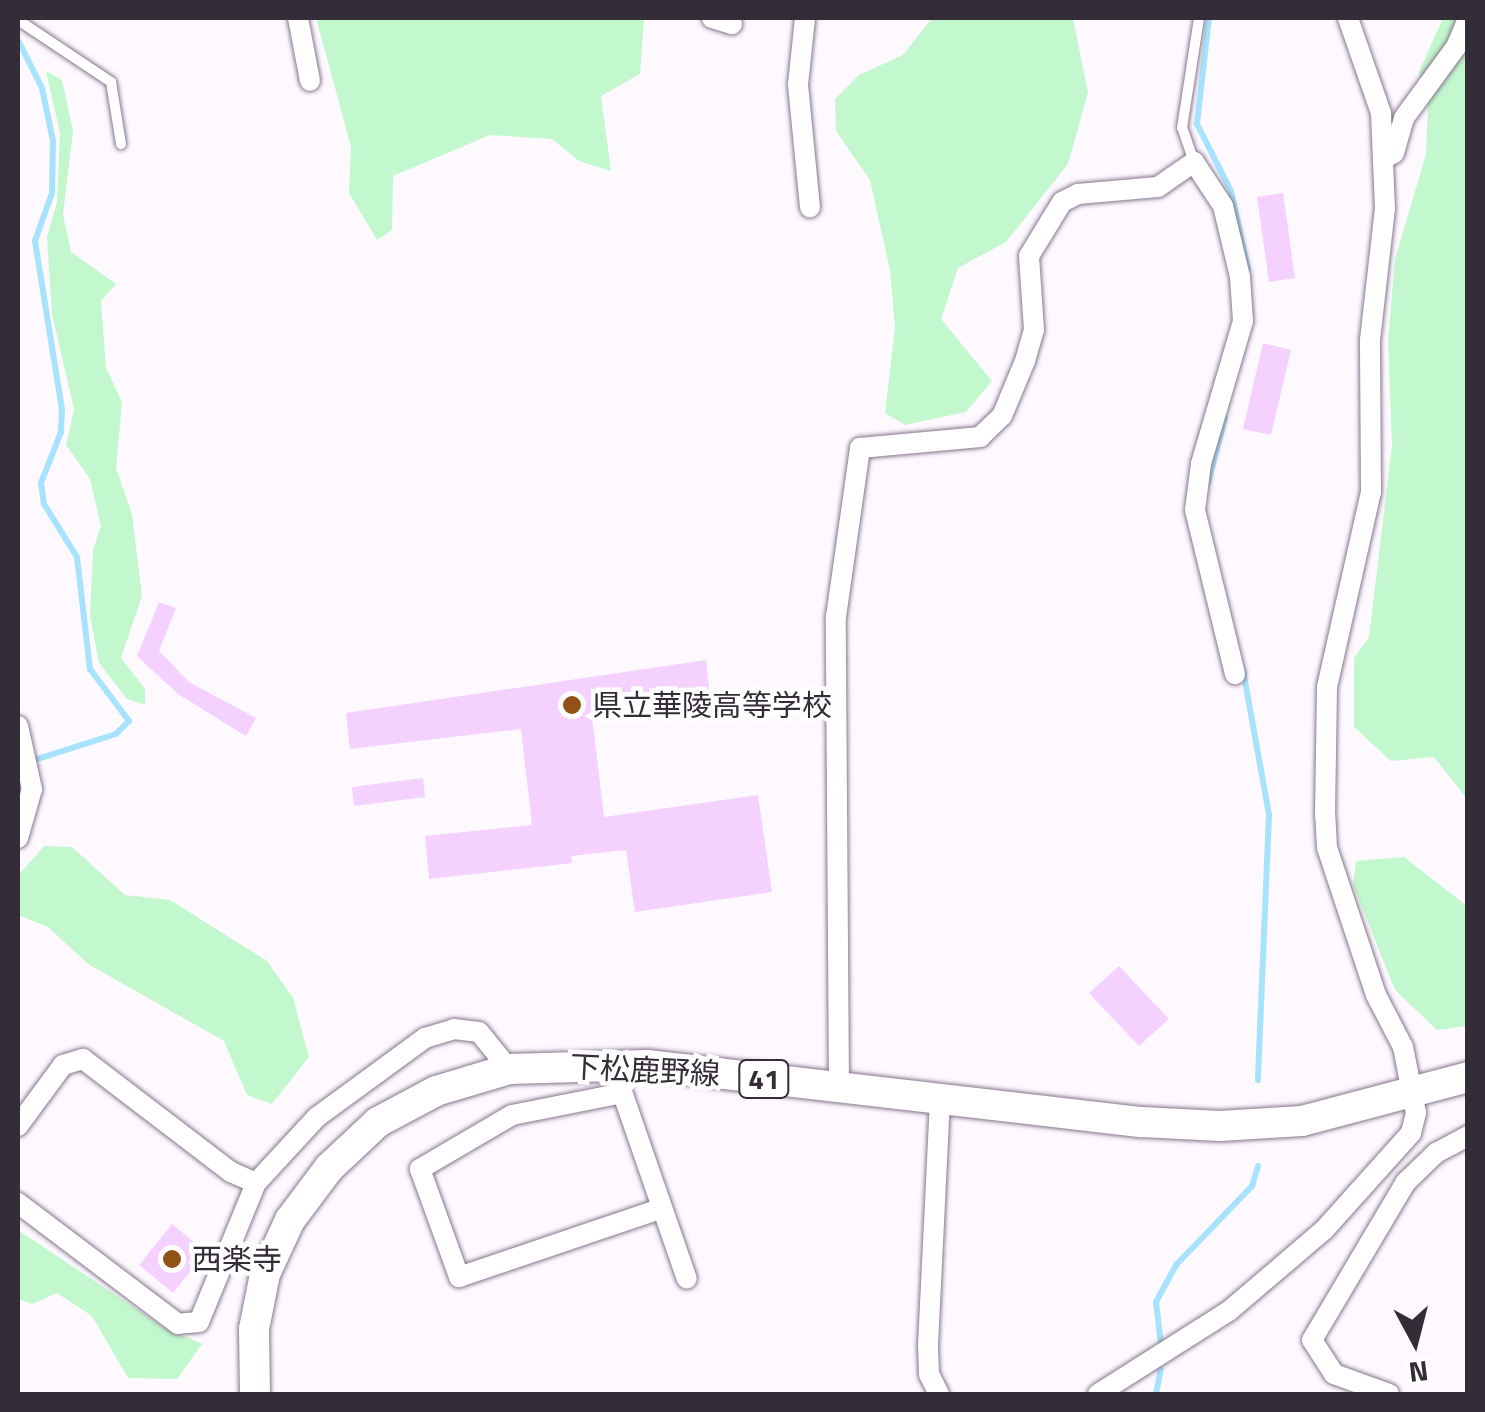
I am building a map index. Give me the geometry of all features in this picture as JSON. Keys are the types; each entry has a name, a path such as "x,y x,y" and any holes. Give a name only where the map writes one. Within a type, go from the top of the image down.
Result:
{"main road":[{"name":"下松鹿野線","path":"255,1394 254,1330 266,1274 290,1220 329,1168 378,1122 436,1091 509,1069 619,1079 839,1087 1220,1126 1302,1121 1468,1077"}],"street":[{"path":"298,18 310,80"},
{"path":"805,18 797,47 798,85 810,208"},
{"path":"1098,1394 1229,1311 1324,1230 1411,1133 1415,1094 1327,848 1324,815 1326,687 1371,492 1370,340 1385,158 1381,113 1348,18"},
{"path":"1385,158 1394,154 1404,118 1456,48 1468,19"},
{"path":"839,1087 836,617 860,448 980,437 1002,416 1025,361 1034,330 1030,256 1062,202 1078,194 1158,187 1194,162 1223,206 1240,277 1242,321 1201,464 1195,510 1234,674"},
{"path":"18,726 32,790 18,838"},
{"path":"18,1204 178,1324 199,1322 256,1183 318,1117 425,1038 454,1030 479,1032 509,1069"},
{"path":"18,1126 63,1065 84,1059 231,1172 256,1183"},
{"path":"660,1209 459,1277 420,1170 466,1136 512,1115 619,1079 660,1209 687,1279"},
{"path":"939,1394 929,1374 928,1345 940,1099"},
{"path":"1411,1133 1436,1153"},
{"path":"1389,1394 1334,1374 1312,1340 1406,1182 1436,1153 1468,1136"}],"lane":[{"path":"1194,162 1182,128 1194,86 1199,18"},
{"path":"18,20 112,82 122,144"}],"green space":[{"path":"316,18 644,18 640,74 601,96 611,171 579,161 552,139 490,135 393,176 392,230 377,240 349,193 351,147"},
{"path":"932,18 1073,18 1088,93 1068,164 1006,242 958,268 941,319 992,381 966,412 905,425 885,413 895,327 890,270 870,180 836,131 835,99 859,75 903,55"},
{"path":"1443,18 1467,18 1467,799 1434,757 1391,761 1354,727 1354,658 1369,637 1392,445 1388,341 1395,259 1426,154 1428,108 1419,72"},
{"path":"46,71 62,80 73,131 63,215 71,252 116,284 101,301 106,368 122,402 116,468 132,514 142,596 121,658 145,689 145,705 127,699 99,663 90,616 93,550 101,526 90,479 66,445 74,409 52,314 47,237 57,202 60,133"},
{"path":"44,846 72,847 125,895 170,900 267,961 293,998 309,1057 272,1104 247,1095 224,1041 88,964 48,927 18,915 18,876"},
{"path":"1404,857 1467,906 1467,1026 1437,1030 1395,990 1353,885 1356,861"},
{"path":"18,1230 162,1326 202,1344 177,1379 128,1378 92,1316 57,1293 32,1304 18,1299"}],"building":[{"path":"1283,193 1295,278 1269,282 1257,197"},
{"path":"1263,343 1291,350 1271,435 1243,429"},
{"path":"159,602 176,608 159,651 189,682 256,718 246,736 178,694 137,656"},
{"path":"706,660 711,708 673,712 672,698 591,708 604,817 758,795 772,892 635,912 626,850 571,856 572,863 429,879 425,836 532,825 521,729 350,749 346,713"},
{"path":"423,778 425,797 354,806 352,787"},
{"path":"1119,966 1169,1019 1139,1046 1089,993"},
{"path":"172,1224 206,1252 173,1293 139,1265"}],"waterway":[{"path":"1209,18 1197,124 1231,191 1248,269"},
{"path":"18,40 42,88 53,141 52,193 35,241 62,410 61,432 41,483 44,504 77,557 90,669 129,721 116,734 37,759"},
{"path":"1208,483 1225,418"},
{"path":"1243,670 1269,815 1258,1080"},
{"path":"19,774 21,801"},
{"path":"1161,1345 1156,1302 1176,1265 1252,1186 1258,1166"},
{"path":"1156,1394 1161,1369"}],"place":[{"name":"県立華陵高等学校","path":"572,705"},
{"name":"西楽寺","path":"172,1259"}]}
